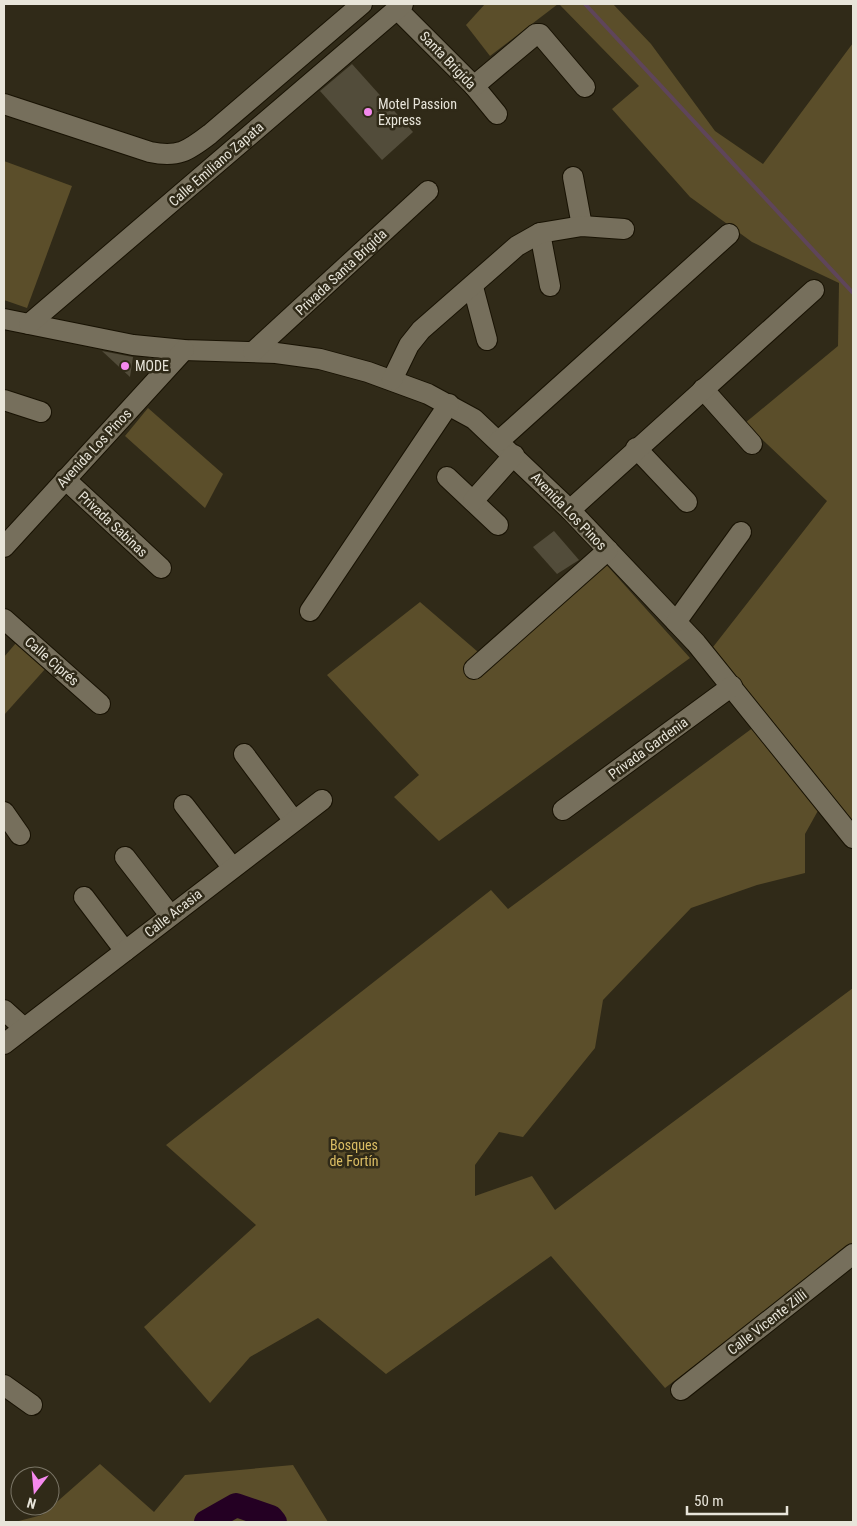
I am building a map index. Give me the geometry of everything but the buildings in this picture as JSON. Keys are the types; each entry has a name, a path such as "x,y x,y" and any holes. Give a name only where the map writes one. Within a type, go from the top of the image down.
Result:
{"street":[{"path":"4,104 141,149 169,156 188,150 210,134 362,4"},
{"name":"Santa Brigida","path":"400,6 474,86 497,114"},
{"name":"Calle Emiliano Zapata","path":"29,324 400,6"},
{"path":"474,86 536,34 540,34 586,87"},
{"path":"573,177 582,226"},
{"name":"Privada Santa Brigida","path":"253,352 428,191"},
{"path":"392,380 409,346 421,330 517,246 540,234 582,226 624,229"},
{"path":"540,234 550,286"},
{"path":"499,441 729,234"},
{"path":"472,287 487,340"},
{"path":"570,510 636,448 814,290"},
{"name":"Avenida Los Pinos","path":"4,319 125,343 184,350 253,352 320,359 392,380 448,404 474,419 570,510 676,622 732,686 853,838"},
{"name":"Avenida Los Pinos","path":"4,547 184,350"},
{"path":"703,389 752,444"},
{"path":"4,400 41,412"},
{"path":"310,612 448,404"},
{"path":"636,448 687,502"},
{"path":"473,501 514,455"},
{"path":"447,477 498,525"},
{"name":"Privada Sabinas","path":"65,479 161,568"},
{"path":"676,622 741,532"},
{"path":"474,669 608,550"},
{"name":"Calle Ciprés","path":"4,619 100,704"},
{"name":"Privada Gardenia","path":"563,810 732,686"},
{"path":"244,754 294,821"},
{"name":"Calle Acasia","path":"4,1044 322,800"},
{"path":"184,805 232,868"},
{"path":"4,812 20,835"},
{"path":"125,857 170,915"},
{"path":"84,897 125,951"},
{"path":"4,1010 24,1028"},
{"name":"Calle Vicente Zilli","path":"681,1390 853,1254"},
{"path":"4,1385 32,1406"}],"green space":[{"path":"485,4 558,4 490,56 466,25"},
{"path":"559,4 613,4 651,44 715,131 763,164 853,43 853,821 713,647 827,501 745,423 838,346 839,283 752,242 690,197 612,109 639,86"},
{"path":"4,161 72,186 27,308 4,300"},
{"path":"148,408 223,474 205,508 125,436"},
{"path":"603,561 690,658 439,841 394,797 419,775 327,675 420,602 492,664"},
{"path":"16,643 46,668 4,715 4,657"},
{"name":"Bosques de Fortín","path":"754,727 820,807 805,834 805,873 757,885 691,908 603,1000 595,1048 523,1137 499,1132 475,1165 475,1196 532,1176 555,1210 853,988 853,1245 665,1388 551,1256 386,1374 318,1318 250,1357 210,1403 144,1327 256,1225 166,1145 491,890 508,909"},
{"path":"100,1464 154,1512 185,1475 293,1465 328,1522 15,1522 38,1516 60,1516 60,1499"}],"waterway":[{"path":"585,4 853,293"},
{"path":"206,1522 236,1505 271,1517 275,1522"}],"place":[{"name":"Motel Passion Express","path":"368,112"},
{"name":"MODE","path":"125,366"}]}
